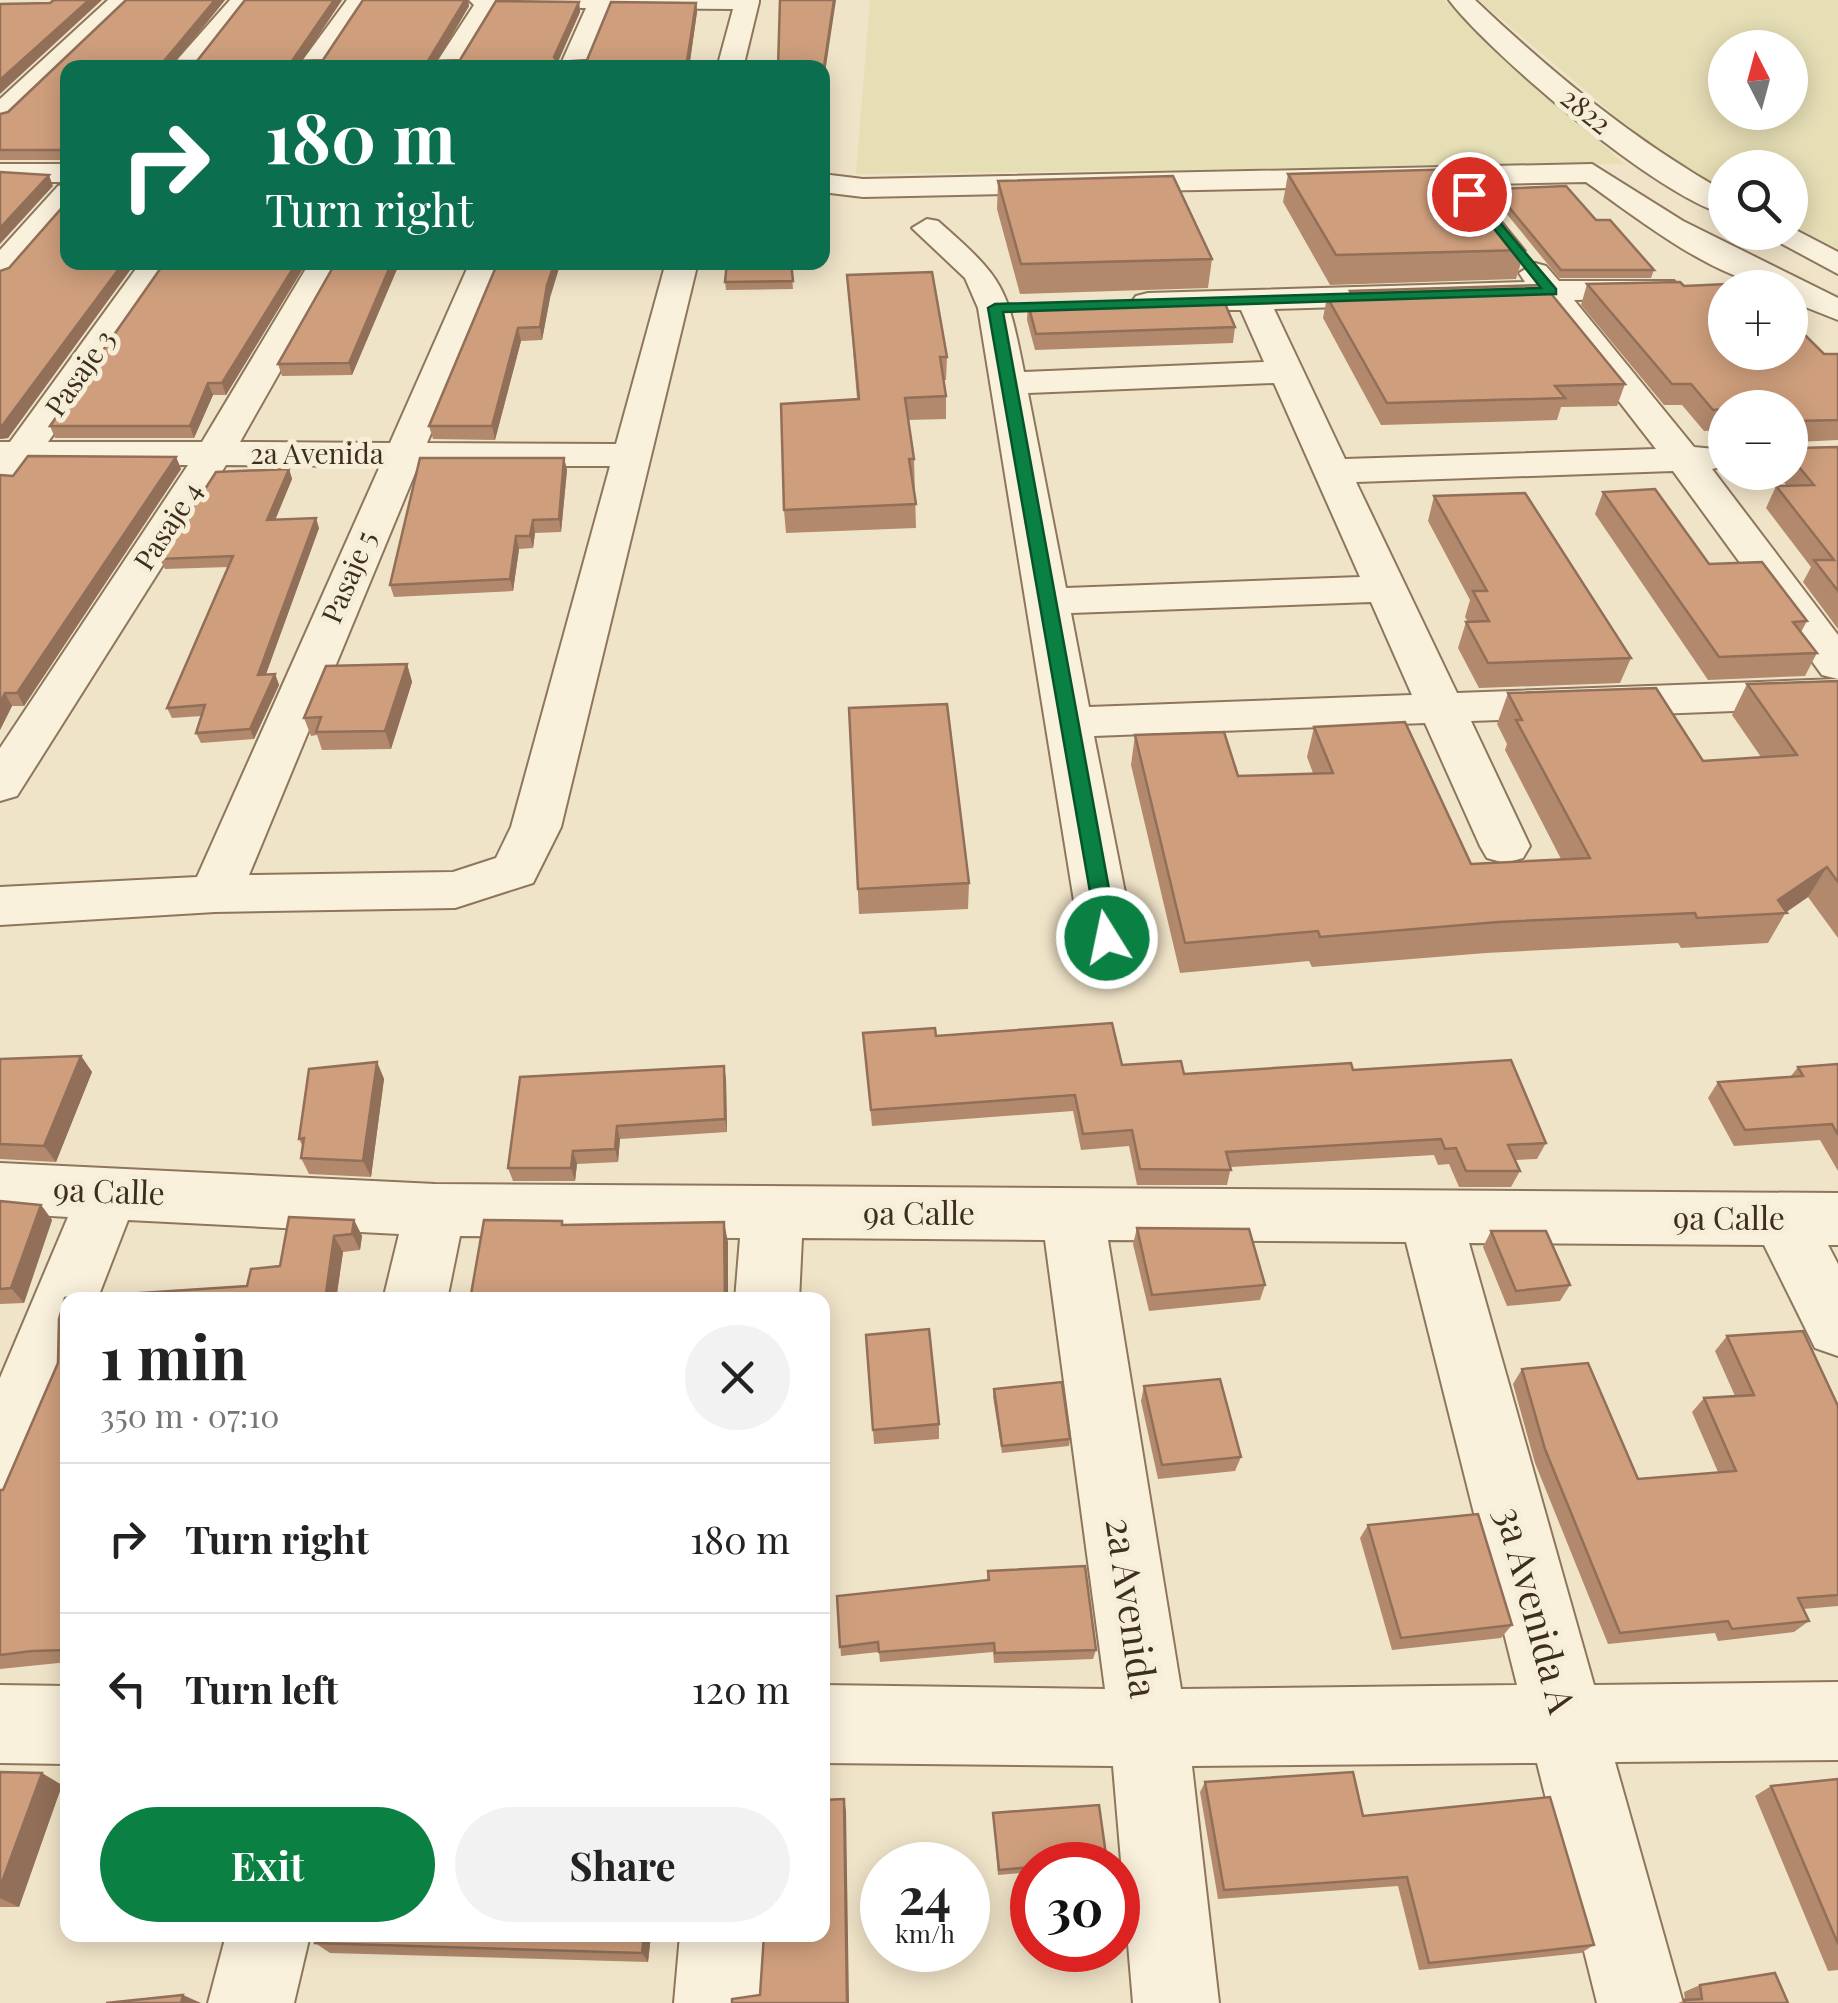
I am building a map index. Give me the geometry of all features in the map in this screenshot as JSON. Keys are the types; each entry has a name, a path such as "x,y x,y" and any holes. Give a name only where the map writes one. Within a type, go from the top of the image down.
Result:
{"street":[{"path":"0,114 122,0"},
{"path":"190,60 243,0"},
{"path":"316,60 360,0"},
{"path":"481,0 747,1 732,60"},
{"path":"451,60 489,0"},
{"path":"575,60 601,0"},
{"name":"2822","path":"1461,0 1535,71 1638,154 1708,194"},
{"path":"830,184 863,188 1592,172 1672,228 1753,270"},
{"path":"0,173 60,173"},
{"path":"0,270 60,201"},
{"path":"927,228 1015,307 1006,383 1107,938"},
{"path":"1514,249 1684,459 1838,665"},
{"path":"1808,249 1838,264"},
{"name":"Pasaje 3","path":"8,463 152,270"},
{"name":"Pasaje 4","path":"0,784 214,454 321,270"},
{"name":"Pasaje 5","path":"216,894 400,455 482,270"},
{"path":"0,906 216,894 454,890 515,870 536,828 680,270"},
{"path":"1114,304 1674,288"},
{"path":"1808,297 1838,310"},
{"path":"1253,300 1505,846"},
{"path":"1006,383 1286,372"},
{"name":"2a Avenida","path":"8,463 214,454 634,455"},
{"path":"1333,471 1708,458"},
{"path":"1046,602 1388,589"},
{"path":"1068,722 1838,692"},
{"name":"9a Calle","path":"0,1188 109,1190 435,1210 1810,1219"},
{"path":"68,1292 109,1190"},
{"path":"417,1292 435,1210"},
{"path":"768,1292 773,1213"},
{"name":"2a Avenida","path":"1073,1215 1149,1728 1176,2003"},
{"name":"3a Avenida A","path":"1430,1218 1640,2003"},
{"path":"1810,1219 1838,1327"},
{"path":"0,1461 60,1312"},
{"path":"830,1724 1149,1728 1838,1721"},
{"path":"0,1724 60,1725"},
{"path":"251,2003 266,1942"},
{"path":"716,2003 721,1942"}],"shaded area":[{"path":"870,0 1444,0 1624,164 856,174"},
{"path":"1479,0 1838,0 1838,252 1808,237 1808,150 1708,150 1708,182 1659,153"}],"building":[{"path":"89,0 0,80 0,4"},
{"path":"126,0 215,0 165,60 63,60"},
{"path":"245,0 334,0 293,60 198,60"},
{"path":"363,0 465,0 429,60 323,60"},
{"path":"780,0 834,0 825,60 778,60"},
{"path":"496,1 579,2 556,60 460,60"},
{"path":"611,2 696,3 687,60 587,60"},
{"path":"60,63 60,150 0,150 0,114 8,112"},
{"path":"1459,169 1525,250 1336,255 1288,174"},
{"path":"0,172 49,175 0,228"},
{"path":"1173,176 1212,259 1021,264 998,181"},
{"path":"1566,186 1596,220 1610,220 1654,270 1561,270 1494,189"},
{"path":"60,210 60,270 118,270 0,426 0,271 9,268"},
{"path":"159,270 292,270 222,383 208,383 190,426 50,426"},
{"path":"331,270 389,270 349,363 278,364"},
{"path":"495,270 552,270 540,327 518,328 492,426 429,426"},
{"path":"726,270 792,270 793,281 725,282"},
{"path":"932,272 947,357 940,357 946,396 905,398 916,504 784,510 781,404 859,399 847,275"},
{"path":"1587,284 1708,285 1708,370 1808,370 1808,338 1824,354 1838,354 1838,420 1808,421 1808,390 1708,390 1708,404 1691,384 1672,384"},
{"path":"1544,285 1625,384 1555,386 1565,398 1387,403 1327,297 1353,296 1350,291"},
{"path":"1223,299 1235,327 1036,334 1028,304"},
{"path":"1838,447 1838,591 1814,560 1834,560 1779,490 1808,490 1808,485 1814,485 1808,478 1808,448"},
{"path":"28,456 176,457 17,693 5,693 0,703 0,475 13,476"},
{"path":"420,458 564,458 559,519 533,520 530,536 516,536 510,579 390,585"},
{"path":"289,469 267,520 316,518 258,675 275,674 250,729 196,733 205,705 167,708 233,556 160,559 216,472"},
{"path":"1655,489 1709,564 1762,562 1807,621 1793,622 1817,653 1719,657 1603,492"},
{"path":"1525,493 1631,658 1488,663 1466,622 1489,621 1473,591 1487,591 1434,496"},
{"path":"407,664 385,731 316,732 321,717 304,718 326,666"},
{"path":"1838,681 1838,882 1827,867 1778,900 1787,913 1498,922 1320,937 1318,931 1185,943 1135,735 1224,732 1238,776 1333,773 1314,727 1405,722 1471,864 1590,858 1516,720 1522,720 1508,693 1656,688 1703,761 1797,755 1747,684"},
{"path":"947,704 969,883 858,889 849,708"},
{"path":"1112,1023 1122,1065 1181,1061 1184,1074 1351,1063 1353,1070 1511,1060 1546,1143 1508,1145 1520,1171 1466,1171 1456,1148 1445,1149 1441,1139 1226,1152 1231,1170 1140,1169 1132,1130 1083,1134 1075,1095 871,1110 863,1033 935,1028 936,1036"},
{"path":"81,1056 44,1146 0,1144 0,1059"},
{"path":"377,1062 363,1161 301,1158 304,1138 299,1139 309,1069"},
{"path":"1838,1064 1838,1135 1832,1124 1745,1130 1718,1082 1803,1076 1798,1067"},
{"path":"724,1066 725,1119 617,1126 615,1149 573,1151 571,1168 508,1168 520,1077"},
{"path":"0,1201 41,1205 11,1288 0,1289"},
{"path":"289,1217 354,1220 352,1234 334,1236 326,1292 156,1292 247,1286 251,1269 280,1266"},
{"path":"484,1220 562,1221 562,1225 724,1222 725,1292 471,1292"},
{"path":"1137,1228 1249,1229 1265,1285 1152,1295"},
{"path":"1491,1231 1546,1231 1570,1285 1516,1291"},
{"path":"60,1316 60,1650 0,1655 0,1490 58,1363"},
{"path":"929,1329 939,1424 873,1430 866,1335"},
{"path":"1803,1331 1838,1406 1838,1595 1798,1598 1809,1621 1732,1629 1728,1621 1620,1633 1545,1449 1522,1369 1588,1363 1638,1479 1736,1471 1704,1398 1754,1395 1727,1336"},
{"path":"1220,1379 1241,1457 1162,1465 1144,1386"},
{"path":"1062,1382 1070,1439 1002,1446 994,1389"},
{"path":"1478,1514 1512,1625 1401,1638 1368,1525"},
{"path":"1085,1566 1096,1650 995,1653 994,1643 879,1652 878,1642 840,1647 837,1596 989,1580 988,1571"},
{"path":"0,1772 42,1773 0,1887"},
{"path":"1353,1772 1363,1816 1550,1797 1594,1945 1429,1963 1407,1877 1224,1890 1205,1782"},
{"path":"1838,1779 1838,1944 1771,1786"},
{"path":"844,1799 847,2003 732,2003 732,1999 760,1995 764,1942 830,1942 830,1800"},
{"path":"1099,1805 1104,1842 1010,1842 1010,1869 999,1870 993,1813"},
{"path":"315,1942 643,1942 642,1953"},
{"path":"1775,1973 1788,2003 1684,2000 1702,1999 1700,1985"},
{"path":"183,1995 181,2003 106,2003"}],"route":[{"path":"1107,938 995,308 1552,292 1469,194"}]}
